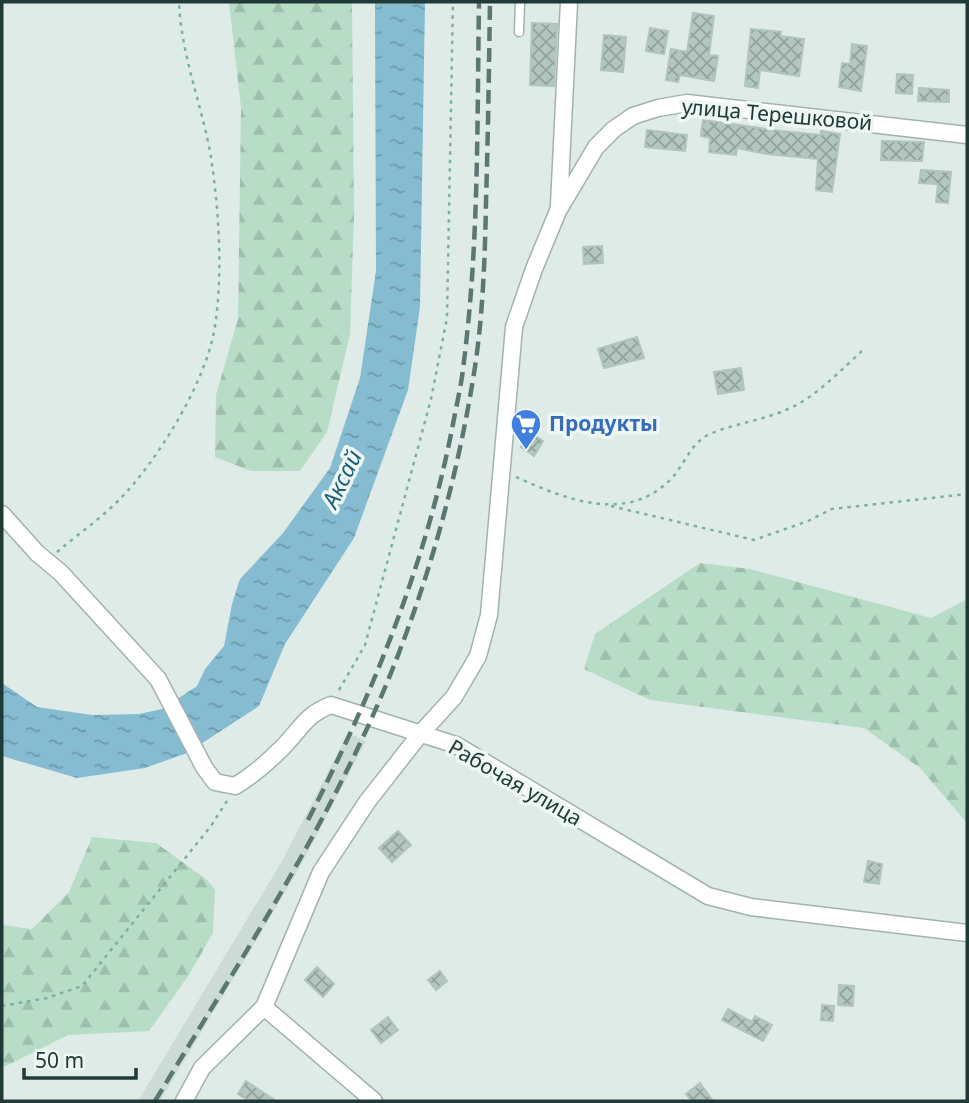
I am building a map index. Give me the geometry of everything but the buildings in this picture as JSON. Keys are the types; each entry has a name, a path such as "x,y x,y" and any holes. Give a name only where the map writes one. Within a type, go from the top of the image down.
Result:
{"street":[{"path":"558,211 569,2"},
{"name":"улица Терешковой","path":"421,733 454,697 478,656 489,615 514,327 558,211 596,147 614,128 632,116 687,103 967,135"},
{"path":"2,514 61,572 158,679 204,767 215,782 235,786 249,778 283,747 313,712 331,705 421,733"},
{"name":"Рабочая улица","path":"264,1007 321,873 367,802 421,733 456,745 708,896 751,907 967,933"},
{"path":"184,1101 202,1068 264,1007 374,1101"}],"lane":[{"path":"519,32 520,2"}],"path":[{"path":"47,561 119,500 159,449 196,388 215,328 219,252 211,157 180,25 179,2"},
{"path":"331,705 365,645 431,399 447,318 453,2"},
{"path":"610,506 641,500 657,491 671,478 689,451 710,434 791,409 863,350"},
{"path":"501,470 565,498 754,540 808,521 832,509 967,494"},
{"path":"2,1006 47,998 82,986 211,826 235,786"}],"shaded area":[{"path":"348,733 366,741 299,869 160,1101 138,1101 282,861"}],"green space":[{"path":"229,2 352,2 354,215 350,334 327,432 300,471 251,471 215,457 216,395 238,319 241,108"},
{"path":"700,563 750,569 931,618 967,599 967,823 920,768 864,728 650,700 584,669 595,634"},
{"path":"92,837 156,843 206,879 215,890 213,933 189,975 149,1031 68,1035 2,1068 2,925 32,929 69,892"}],"water":[{"name":"Аксай","path":"375,2 425,2 420,307 408,390 354,538 285,644 259,706 187,753 145,768 77,778 2,756 2,683 37,707 92,715 139,714 162,709 197,686 205,669 224,646 240,579 283,533 330,468 360,378 376,271"}],"railway":[{"path":"308,820 354,724 395,627 428,527 453,424 463,369 472,272 479,2"},
{"path":"155,1101 322,819 370,722 421,592 458,458 480,326 485,243 490,2"}],"place":[{"name":"Продукты","path":"526,451"}]}
